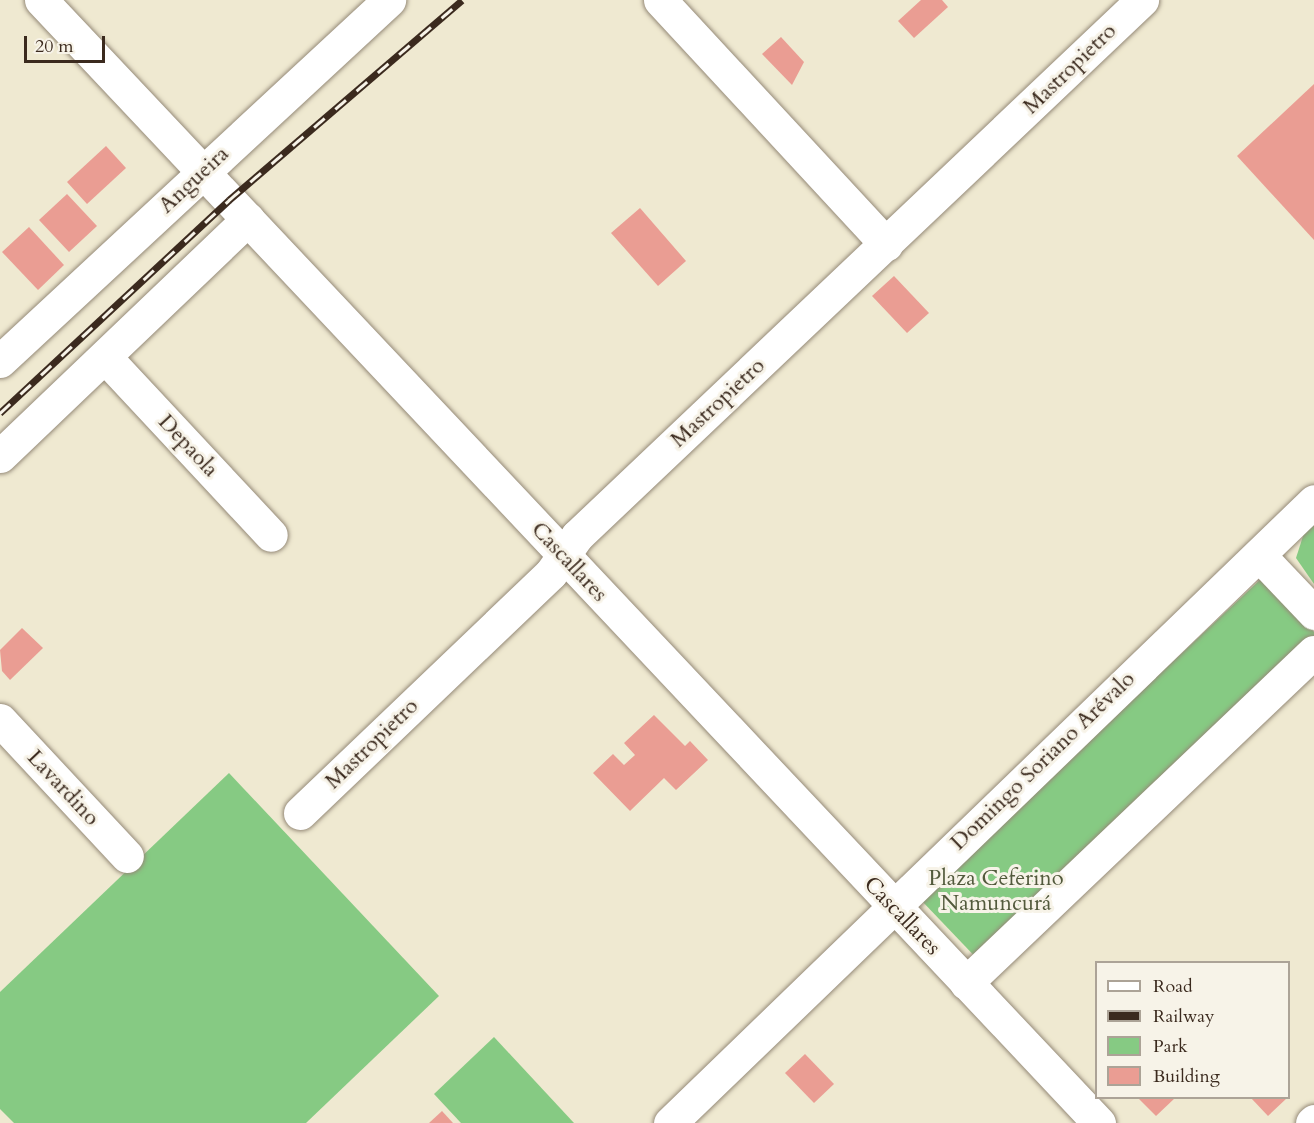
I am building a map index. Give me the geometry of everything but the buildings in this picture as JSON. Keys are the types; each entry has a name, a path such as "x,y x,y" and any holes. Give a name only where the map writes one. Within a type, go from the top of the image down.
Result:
{"street":[{"name":"Cascallares","path":"41,0 892,906 1099,1123"},
{"name":"Angueira","path":"0,362 389,0"},
{"path":"660,0 886,244"},
{"name":"Mastropietro","path":"300,813 564,556 577,536 1142,0"},
{"path":"0,456 248,219"},
{"name":"Depaola","path":"105,357 271,535"},
{"name":"Domingo Soriano Arévalo","path":"670,1123 892,906 1314,501"},
{"path":"1258,555 1314,613"},
{"path":"966,983 1314,652"},
{"name":"Lavardino","path":"0,720 127,856"}],"green space":[{"path":"1314,524 1314,584 1296,558 1304,533"},
{"name":"Plaza Ceferino Namuncurá","path":"1263,577 1314,632 1314,648 984,966 920,899"},
{"path":"229,773 439,996 306,1123 14,1123 0,1109 0,992"},
{"path":"494,1037 574,1123 461,1123 434,1094"}],"railway":[{"path":"0,413 229,200 462,0"}]}
